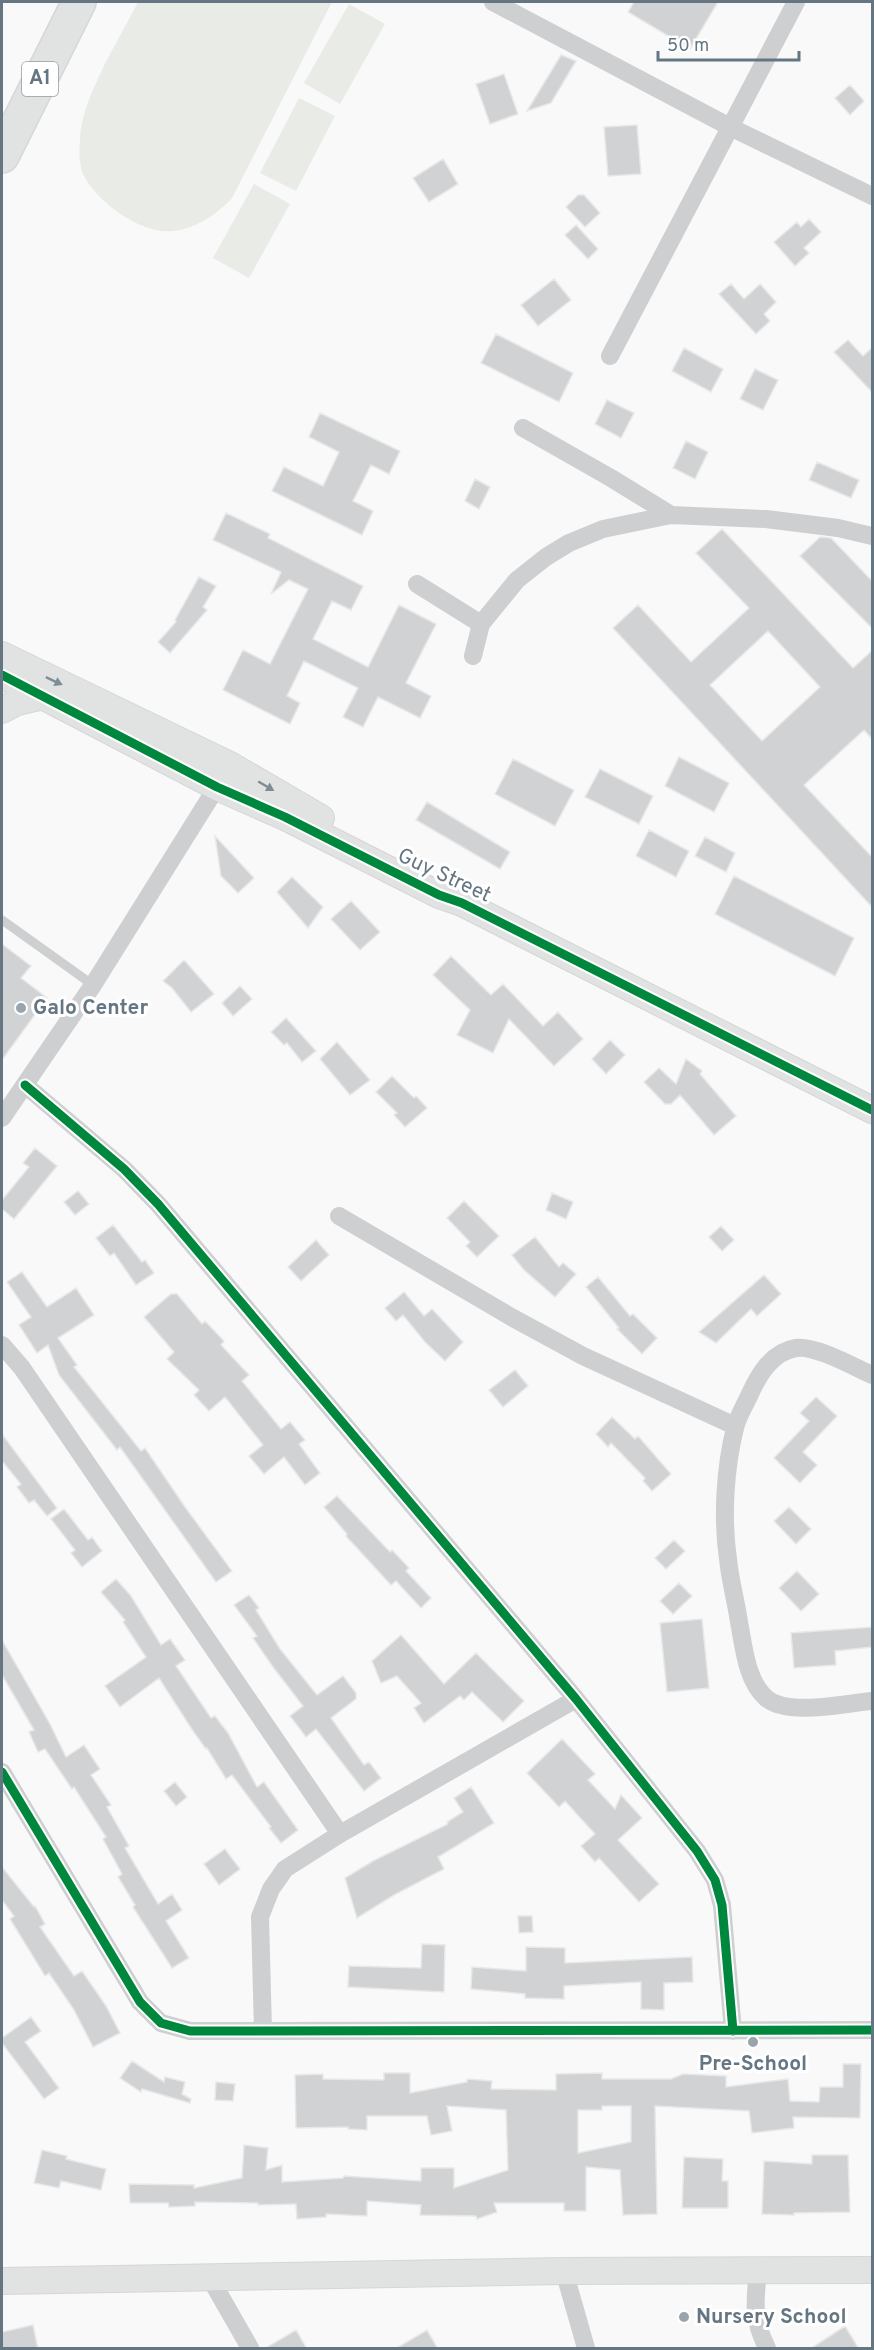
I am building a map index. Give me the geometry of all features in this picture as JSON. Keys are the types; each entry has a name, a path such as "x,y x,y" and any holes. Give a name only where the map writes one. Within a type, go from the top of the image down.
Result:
{"highway":[{"name":"A1","path":"2,156 79,2"}],"street":[{"path":"493,2 730,127 873,196"},
{"path":"610,356 796,2"},
{"path":"523,428 671,515"},
{"path":"473,656 481,624 517,580 546,557 569,543 603,529 671,515 766,519 838,528 873,536"},
{"path":"417,585 481,624"},
{"name":"Guy Street","path":"2,655 230,765 443,886 462,903"},
{"name":"Guy Street","path":"2,675 217,788 285,817 439,895 462,903 873,1110"},
{"path":"2,710 17,702 43,696"},
{"path":"2,1118 93,985 230,765"},
{"path":"25,1085 124,1169 158,1204 576,1699 698,1851 715,1880 722,1905 733,2031"},
{"path":"339,1216 513,1318 584,1356 735,1426"},
{"path":"2,1345 22,1368 340,1834"},
{"path":"873,1375 814,1350 798,1348 780,1353 767,1365 756,1382 735,1426 728,1480 728,1559 748,1666 755,1685 766,1698 777,1705 793,1708 873,1701"},
{"path":"263,2031 260,1917 271,1889 285,1869 340,1834 576,1699"},
{"path":"2,1772 140,2002 160,2023 189,2031 873,2030"},
{"path":"758,2270 754,2311 758,2330 767,2349"},
{"path":"2,2281 564,2271 873,2270"},
{"path":"564,2271 586,2349"},
{"path":"210,2278 250,2349"}],"lane":[{"path":"2,920 93,985"}],"shaded area":[{"path":"138,2 332,2 232,198 206,219 191,227 174,231 148,228 122,215 99,197 84,176 80,163 80,140 87,106 102,70"},
{"path":"349,4 385,24 340,104 304,83"},
{"path":"299,98 335,116 296,191 260,173"},
{"path":"254,184 290,204 249,278 213,258"}],"building":[{"path":"634,2 718,2 690,49 628,12"},
{"path":"561,55 576,61 551,103 527,111"},
{"path":"504,74 518,114 490,124 476,84"},
{"path":"850,85 864,101 850,115 835,98"},
{"path":"637,125 641,174 608,176 604,127"},
{"path":"443,159 458,184 429,202 413,178"},
{"path":"578,195 584,195 600,213 585,227 566,207"},
{"path":"809,219 821,232 804,248 809,253 795,266 774,242 797,222 801,227"},
{"path":"576,225 598,249 588,259 565,235"},
{"path":"554,279 571,300 538,326 521,305"},
{"path":"731,284 744,299 760,284 776,302 764,314 770,321 756,334 719,294"},
{"path":"496,334 573,373 559,402 481,363"},
{"path":"848,340 863,356 873,347 873,393 834,352"},
{"path":"684,348 723,369 711,392 672,371"},
{"path":"755,369 778,380 763,410 740,399"},
{"path":"607,400 634,413 621,438 595,424"},
{"path":"320,413 400,451 389,474 371,465 353,501 373,511 362,535 272,491 284,467 323,486 339,452 309,437"},
{"path":"686,441 708,452 695,479 673,468"},
{"path":"817,462 859,480 851,498 809,480"},
{"path":"475,479 490,487 479,509 465,501"},
{"path":"226,513 270,534 268,538 363,586 351,610 332,601 313,639 368,667 399,605 436,624 406,683 431,696 420,718 378,697 363,727 343,717 358,688 304,661 287,696 300,703 290,724 223,690 243,650 270,664 308,589 289,580 271,594 281,572 213,540"},
{"path":"722,529 853,668 873,650 873,740 864,730 804,785 873,858 873,908 613,628 638,605 691,662 749,608 696,553","holes":["768,631 820,687 762,741 710,685"]},
{"path":"820,537 831,538 873,582 873,629 800,556"},
{"path":"199,577 216,586 203,607 207,610 170,653 158,642 176,622 175,620"},
{"path":"679,757 729,783 714,812 665,786"},
{"path":"513,759 574,790 555,826 495,794"},
{"path":"600,769 653,796 639,824 585,797"},
{"path":"427,802 510,852 500,869 416,820"},
{"path":"649,830 689,851 676,877 636,856"},
{"path":"215,836 254,878 238,893 221,876"},
{"path":"705,837 735,853 726,872 695,856"},
{"path":"734,876 854,938 835,976 715,914"},
{"path":"292,877 323,907 308,928 277,892"},
{"path":"351,901 380,932 360,950 331,919"},
{"name":"Galo Center","path":"2,944 31,966 21,978 47,998 2,1060"},
{"path":"451,956 491,995 503,984 543,1026 558,1012 583,1039 554,1066 509,1019 493,1053 457,1035 470,1010 433,975"},
{"path":"184,960 214,994 191,1012 172,988 163,981"},
{"path":"240,986 252,999 233,1016 222,1003"},
{"path":"286,1018 316,1051 302,1062 287,1043 284,1045 271,1032"},
{"path":"610,1040 625,1055 606,1074 592,1059"},
{"path":"337,1042 370,1080 350,1095 320,1059"},
{"path":"686,1059 702,1071 700,1074 736,1116 714,1135 680,1095 671,1104 665,1104 644,1082 659,1068 676,1084"},
{"path":"392,1076 427,1108 405,1127 394,1115 397,1113 376,1092"},
{"path":"35,1148 57,1166 14,1219 2,1209 2,1200 29,1167 23,1163"},
{"path":"78,1191 89,1204 75,1215 64,1202"},
{"path":"552,1193 573,1202 566,1219 546,1210"},
{"path":"464,1201 499,1236 477,1257 466,1246 470,1242 447,1218"},
{"path":"113,1225 142,1262 145,1260 154,1273 136,1285 114,1253 110,1256 96,1238"},
{"path":"721,1226 734,1240 722,1251 709,1237"},
{"path":"535,1237 559,1267 563,1263 576,1274 555,1297 524,1270 512,1255"},
{"path":"316,1240 329,1255 301,1281 288,1267"},
{"path":"22,1272 47,1307 76,1288 94,1315 58,1338 77,1365 74,1367 141,1451 145,1448 232,1571 216,1582 120,1447 117,1450 59,1375 48,1345 37,1353 19,1325 31,1317 7,1282"},
{"path":"764,1275 781,1294 757,1316 751,1309 716,1343 699,1332"},
{"path":"598,1277 630,1316 633,1314 657,1338 642,1354 617,1329 619,1328 586,1287"},
{"path":"404,1292 424,1316 432,1309 463,1342 445,1361 425,1342 403,1315 396,1321 385,1308"},
{"path":"171,1294 177,1294 202,1324 205,1321 224,1341 221,1345 249,1375 242,1381 281,1429 290,1422 305,1440 299,1444 320,1473 305,1485 284,1457 264,1474 249,1456 263,1445 225,1397 209,1411 194,1395 199,1390 167,1359 174,1352 144,1317"},
{"path":"515,1370 528,1386 503,1407 489,1390"},
{"path":"816,1397 837,1416 803,1452 817,1465 800,1483 774,1458 809,1421 800,1413"},
{"path":"612,1417 635,1439 638,1436 671,1474 652,1491 643,1481 645,1478 611,1443 608,1447 596,1434"},
{"path":"2,1434 57,1508 47,1516 34,1500 29,1503 17,1487 21,1484 2,1461"},
{"path":"337,1496 390,1552 392,1550 409,1568 406,1571 431,1598 421,1608 396,1581 391,1585 346,1536 347,1534 324,1507"},
{"path":"789,1507 811,1529 796,1544 774,1521"},
{"path":"64,1509 88,1540 92,1537 102,1551 82,1567 71,1553 75,1550 51,1519"},
{"path":"674,1540 685,1551 666,1569 655,1558"},
{"path":"797,1571 819,1594 801,1611 779,1588"},
{"path":"116,1579 131,1596 161,1645 170,1639 185,1660 176,1666 211,1718 215,1716 228,1733 257,1787 264,1782 298,1830 281,1843 232,1775 226,1779 159,1678 120,1707 105,1686 146,1657 123,1622 125,1620 101,1592"},
{"path":"679,1583 692,1596 673,1614 660,1601"},
{"path":"249,1595 259,1608 256,1610 280,1649 317,1695 343,1676 356,1693 356,1699 331,1718 364,1765 369,1762 381,1778 364,1791 316,1729 306,1737 290,1716 303,1706 253,1638 257,1636 234,1605"},
{"path":"702,1619 709,1688 667,1692 660,1623"},
{"path":"873,1627 873,1647 835,1651 836,1665 794,1668 791,1633"},
{"path":"401,1635 444,1684 476,1653 524,1701 503,1722 472,1692 464,1700 460,1696 424,1723 414,1708 421,1703 397,1676 381,1683 372,1661"},
{"path":"2,1640 66,1757 84,1745 100,1769 91,1775 111,1805 107,1807 129,1846 125,1848 158,1904 172,1894 182,1910 166,1921 189,1958 172,1968 133,1907 135,1905 118,1877 122,1874 103,1839 106,1837 74,1787 72,1789 45,1749 38,1752 29,1732 34,1730 2,1675"},
{"path":"562,1739 595,1774 588,1780 615,1809 621,1795 642,1818 618,1840 659,1884 639,1902 599,1858 595,1862 581,1846 595,1834 565,1801 559,1807 527,1773"},
{"path":"175,1782 187,1797 176,1806 164,1791"},
{"path":"471,1787 494,1823 438,1857 444,1869 394,1895 357,1918 345,1878 373,1861 448,1824 447,1822 463,1812 454,1798"},
{"path":"225,1849 240,1869 219,1885 204,1864"},
{"path":"2,1867 35,1906 45,1924 40,1927 74,1976 82,1971 106,2006 120,2033 93,2047 74,2010 49,1973 45,1976 10,1919 14,1916 2,1900"},
{"path":"518,1916 532,1916 533,1932 519,1933"},
{"path":"422,1944 445,1945 444,1992 348,1987 349,1966 421,1968"},
{"path":"526,1947 565,1948 565,1963 692,1957 693,1982 664,1983 664,2010 641,2009 641,1982 564,1986 564,1999 525,1998 525,1994 471,1989 472,1967 526,1971"},
{"path":"31,2017 41,2031 25,2042 59,2088 44,2099 2,2043 2,2038"},
{"path":"132,2061 164,2082 165,2077 185,2082 182,2094 191,2099 190,2103 142,2089 141,2092 120,2078"},
{"path":"843,2064 861,2064 860,2118 793,2117 794,2128 752,2133 749,2111 655,2106 657,2214 623,2215 620,2170 586,2167 586,2211 564,2211 564,2203 494,2203 497,2212 477,2219 476,2216 420,2215 421,2205 367,2201 367,2216 326,2214 326,2217 297,2219 296,2204 195,2202 195,2206 169,2207 168,2203 130,2203 129,2184 194,2185 194,2188 242,2178 244,2145 268,2148 266,2170 282,2165 282,2182 343,2178 344,2176 421,2181 421,2168 454,2168 454,2188 508,2170 506,2110 447,2106 452,2131 431,2135 427,2116 367,2116 367,2130 348,2129 348,2127 296,2128 295,2075 323,2074 323,2079 384,2080 384,2073 410,2073 410,2093 467,2082 467,2079 492,2081 491,2089 556,2090 556,2074 602,2073 602,2079 671,2079 683,2074 726,2076 726,2087 788,2079 790,2101 819,2102 820,2087 843,2087","holes":["602,2106 631,2106 631,2142 578,2153 578,2110 602,2110"]},
{"path":"216,2082 235,2084 233,2101 215,2100"},
{"path":"42,2150 106,2169 101,2190 61,2181 59,2188 34,2183"},
{"path":"812,2155 848,2155 850,2212 762,2214 764,2161 812,2164"},
{"path":"684,2157 723,2159 722,2181 728,2181 728,2208 682,2208"},
{"path":"33,2325 38,2349 2,2349 2,2332"},
{"path":"845,2326 859,2349 810,2349"},
{"path":"296,2330 307,2349 264,2349"},
{"path":"427,2330 438,2349 395,2349"}],"cycle path":[{"path":"2,675 217,787 285,817 439,895 462,903 872,1110"},
{"path":"25,1085 124,1169 158,1204 576,1699 697,1851 715,1880 722,1905 733,2031"},
{"path":"2,1772 140,2002 161,2023 190,2031 872,2030"}],"place":[{"name":"Galo Center","path":"21,1008"},
{"name":"Pre-School","path":"753,2042"},
{"name":"Nursery School","path":"684,2317"}]}
